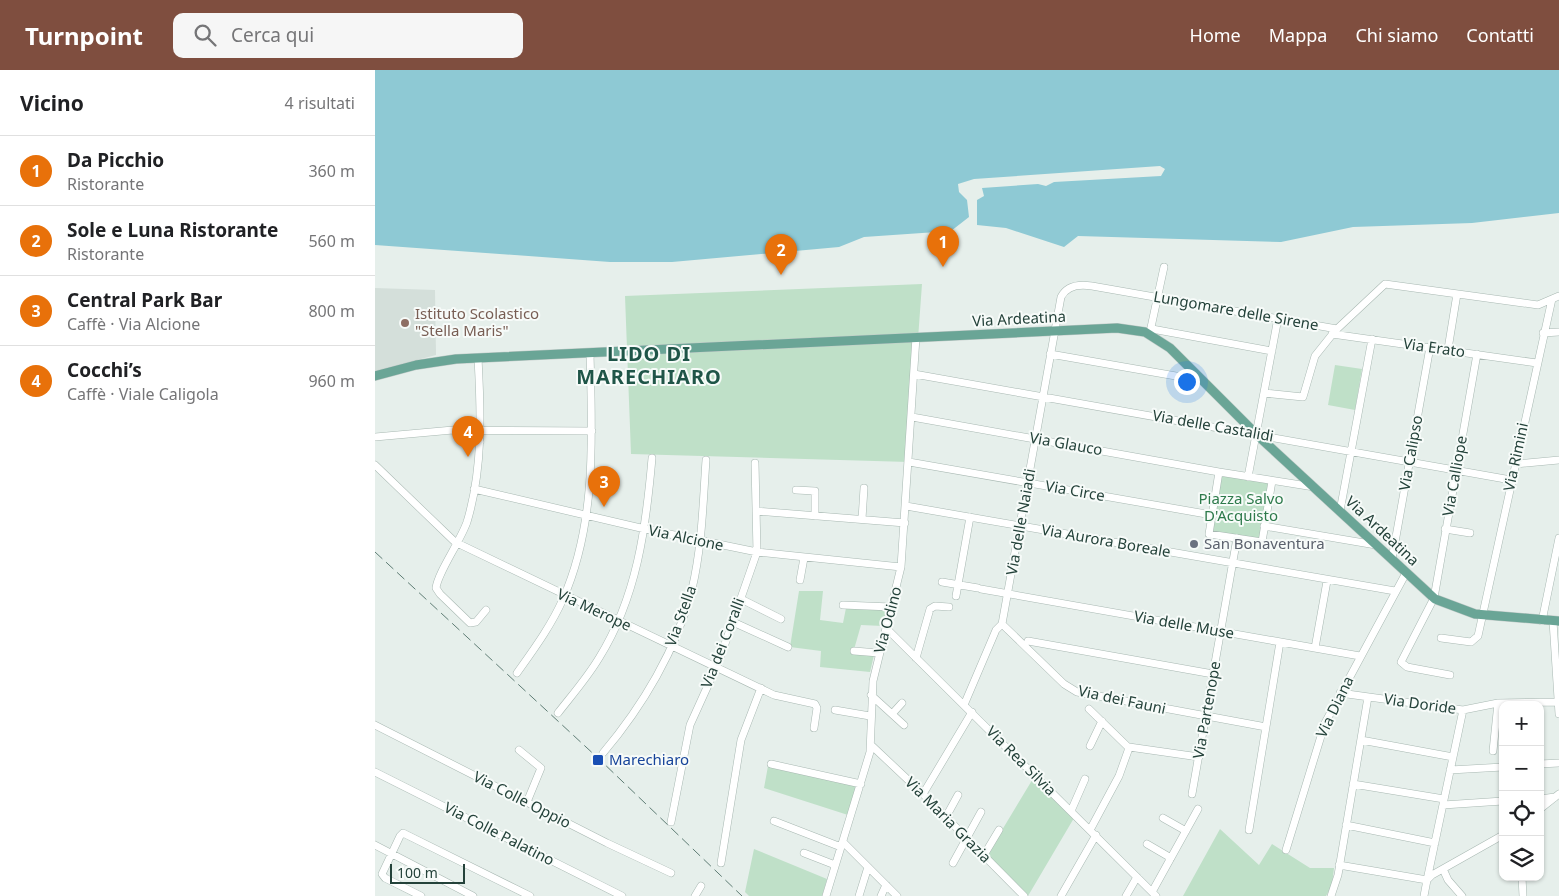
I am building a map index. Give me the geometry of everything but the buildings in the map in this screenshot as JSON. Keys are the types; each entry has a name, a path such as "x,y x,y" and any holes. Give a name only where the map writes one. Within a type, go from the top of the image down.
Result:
{"main road":[{"name":"Via Ardeatina","path":"375,376 432,362 477,358 1117,328 1150,331 1177,355 1256,434 1433,598 1457,609 1482,615 1556,621"}],"street":[{"path":"1164,268 1150,331 1271,351"},
{"name":"Lungomare delle Sirene","path":"1055,331 1061,295 1071,287 1089,285 1278,318 1334,331 1385,284 1535,305 1555,298"},
{"path":"1448,350 1457,294"},
{"name":"Via Rimini","path":"1441,638 1473,641 1478,636 1543,333 1555,298"},
{"path":"1248,477 1278,318"},
{"name":"Via delle Naiadi","path":"965,705 996,630 1002,624 1009,594 1055,331"},
{"path":"1264,393 1303,398 1314,358 1334,331"},
{"name":"Via Erato","path":"1334,331 1372,339 1537,363"},
{"path":"1543,333 1559,332"},
{"name":"Via Odino","path":"826,896 861,784 871,745 871,695 879,653 901,567 913,417 916,337"},
{"path":"1340,511 1372,339"},
{"name":"Via Calipso","path":"1392,559 1430,347"},
{"path":"517,673 544,634 564,596 575,564 586,516 591,477 590,353"},
{"path":"1051,354 1193,379"},
{"name":"Via Calliope","path":"1450,675 1407,667 1401,663 1433,598 1477,354"},
{"path":"477,358 480,442 474,489 468,518 458,544 436,588 439,594 470,623 476,622 486,610"},
{"name":"Via delle Castalidi","path":"914,374 1455,468 1511,480"},
{"name":"Via Glauco","path":"913,417 1219,472"},
{"path":"375,437 458,430 592,430"},
{"path":"458,430 480,442"},
{"path":"558,713 595,665 618,620 638,563 645,529 652,458"},
{"name":"Via Stella","path":"603,754 638,706 671,646 691,593 700,541 706,460"},
{"path":"1515,464 1559,460"},
{"name":"Via Circe","path":"909,462 1212,515"},
{"name":"Via dei Coralli","path":"671,822 690,725 716,667 757,552 755,463"},
{"name":"Via Merope","path":"375,465 445,536 458,544 564,596 781,697 815,704 817,708 814,728"},
{"path":"1272,481 1261,542 1209,534 1219,472 1314,487"},
{"path":"862,519 864,488"},
{"name":"Via Alcione","path":"474,489 586,516 757,552 901,567"},
{"path":"796,490 815,490 815,516"},
{"name":"Via Aurora Boreale","path":"906,506 1327,581 1395,591"},
{"path":"756,511 905,523"},
{"path":"956,596 970,517"},
{"path":"1264,526 1376,544"},
{"path":"1445,529 1470,533"},
{"name":"Via Partenope","path":"1193,794 1237,538"},
{"path":"1542,621 1559,538"},
{"path":"800,580 804,558"},
{"name":"Via Diana","path":"1286,850 1319,739 1340,693 1406,573"},
{"path":"1315,648 1327,581"},
{"name":"Via delle Muse","path":"942,582 1360,656"},
{"path":"1549,584 1559,586"},
{"path":"741,599 781,618"},
{"name":"Via Odino","path":"843,605 891,607"},
{"path":"916,658 930,608 935,606 949,607"},
{"path":"1556,621 1559,714"},
{"path":"733,622 788,647"},
{"name":"Via dei Fauni","path":"1002,624 1063,684 1074,691 1266,727"},
{"name":"Via Rea Silvia","path":"886,628 973,712 1154,894"},
{"path":"1028,642 1213,674"},
{"path":"1249,830 1280,642"},
{"path":"854,651 879,653"},
{"path":"721,863 741,740 761,688"},
{"name":"Via Doride","path":"1340,693 1463,710 1498,703"},
{"path":"871,695 904,725"},
{"path":"1331,896 1339,865 1368,697"},
{"name":"Via Doride","path":"1544,703 1558,702"},
{"path":"892,714 903,703"},
{"path":"1493,751 1498,703"},
{"path":"1089,709 1129,747 1199,757"},
{"path":"835,710 871,716"},
{"path":"1424,896 1463,710"},
{"path":"923,794 973,712"},
{"path":"1090,746 1102,721"},
{"name":"Via Colle Oppio","path":"375,725 607,843 671,873"},
{"path":"1361,740 1453,757"},
{"name":"Via Maria Grazia","path":"871,745 923,794 1024,896"},
{"path":"1090,830 1121,772 1129,747"},
{"path":"519,750 541,768 527,802"},
{"path":"1544,764 1559,763"},
{"path":"771,764 861,784"},
{"path":"1451,770 1499,766"},
{"name":"Via Colle Palatino","path":"375,772 622,896"},
{"path":"1071,811 1085,779"},
{"path":"1353,784 1444,802 1499,801"},
{"path":"946,817 958,795"},
{"path":"1544,797 1557,795"},
{"path":"1544,806 1557,795"},
{"path":"1154,894 1198,809"},
{"path":"953,863 965,837 981,812"},
{"path":"1163,818 1186,831"},
{"path":"774,821 842,844 897,896"},
{"path":"1346,825 1435,843"},
{"path":"984,856 999,830"},
{"path":"421,896 383,876 382,870 401,835 407,834 530,896"},
{"path":"1061,896 1096,836"},
{"path":"1339,865 1427,880 1501,836"},
{"path":"1147,844 1171,858"},
{"path":"375,845 473,896"},
{"path":"804,853 835,865"},
{"path":"859,896 868,867"},
{"path":"1443,869 1447,880 1462,896"},
{"path":"1126,896 1137,877"},
{"path":"1522,881 1523,896"},
{"path":"881,896 886,885"}],"shaded area":[{"name":"Istituto Scolastico \"Stella Maris\"","path":"375,288 435,290 436,355 375,371"}],"green space":[{"path":"922,284 909,462 631,454 625,296"},
{"path":"1335,365 1362,369 1355,410 1328,405"},
{"name":"Piazza Salvo D'Acquisto","path":"1219,472 1272,481 1262,542 1209,534"},
{"path":"799,591 823,591 820,620 843,623 846,608 887,610 883,626 861,625 853,653 874,655 870,672 820,667 821,651 790,647"},
{"path":"768,766 857,786 848,815 764,788"},
{"path":"1034,777 1074,818 1028,896 987,855"},
{"path":"1220,829 1259,865 1272,844 1310,868 1334,868 1332,885 1326,896 1183,896"},
{"path":"754,849 827,879 822,896 749,896 745,892"}],"water":[{"path":"375,70 1559,70 1559,213 1472,223 1353,227 1281,242 1078,236 1064,247 1006,228 977,225 977,200 984,196 982,188 1038,184 1046,186 1054,182 1161,176 1165,169 1160,166 974,179 958,184 959,192 967,200 969,217 951,231 864,237 839,247 672,262 610,262 375,245"}],"railway":[{"path":"375,552 599,759 742,896"}],"place":[{"name":"Da Picchio","path":"943,267"},
{"name":"Sole e Luna Ristorante","path":"781,275"},
{"name":"Istituto Scolastico \"Stella Maris\"","path":"405,323"},
{"name":"Cocchi’s","path":"468,457"},
{"name":"Central Park Bar","path":"604,507"},
{"name":"San Bonaventura","path":"1194,544"},
{"name":"Marechiaro","path":"598,760"}],"district":[{"name":"LIDO DI MARECHIARO","path":"649,366"}]}
